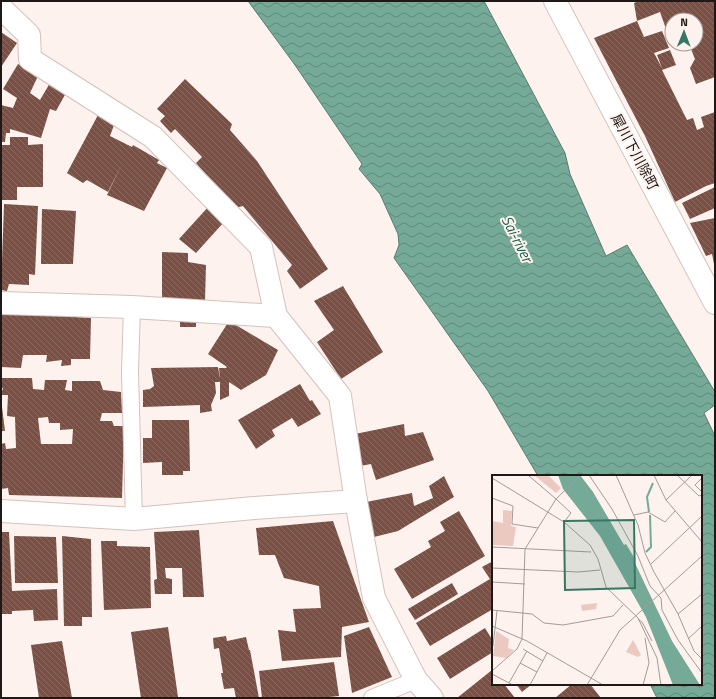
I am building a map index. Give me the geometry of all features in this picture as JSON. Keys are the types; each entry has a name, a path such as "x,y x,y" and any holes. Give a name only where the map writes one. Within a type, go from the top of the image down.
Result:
{"street":[{"path":"5,1 1,7 29,35 30,58 153,137 261,247 276,316 340,396 356,501 374,598 416,680 432,698"},
{"name":"犀川下川除町","path":"555,1 715,303"},
{"path":"1,303 132,307 276,316"},
{"path":"1,511 134,519 254,508 356,501"}],"lane":[{"path":"132,307 130,372 134,519"},
{"path":"372,698 416,680"}],"water":[{"name":"Sai-river","path":"248,1 484,1 565,153 570,174 606,256 627,245 715,392 715,405 704,413 715,436 715,698 657,698 650,685 702,685 702,475 537,475 488,391 394,258 399,245 398,234 380,194 359,169 362,164 295,65"}],"building":[{"path":"639,1 715,1 715,77 696,84 690,68 695,59 692,52 704,52 704,12 664,12 664,23 660,12 637,21 634,3"},
{"path":"637,21 644,37 662,31 664,36 664,50 654,53 662,68 657,55 665,52 671,52 676,65 662,70 687,120 693,118 697,130 704,127 701,117 715,112 715,183 675,202 645,136 594,38"},
{"path":"1,32 17,43 1,67"},
{"path":"18,64 38,76 30,93 40,100 50,83 66,93 56,111 50,109 41,138 10,129 10,133 6,133 5,142 1,142 1,105 13,108 17,98 3,89"},
{"path":"185,79 232,124 230,130 257,161 328,269 300,289 287,271 292,265 243,206 235,208 196,163 202,157 175,129 171,133 160,121 165,116 157,109"},
{"path":"98,115 114,125 110,136 132,147 133,145 159,160 157,163 167,168 144,211 107,195 122,164 108,192 87,180 83,183 67,173"},
{"path":"10,137 28,137 28,145 43,144 43,187 17,187 17,200 1,200 1,145 10,145"},
{"path":"715,187 715,208 690,219 682,203"},
{"path":"4,204 38,206 35,275 29,274 29,285 9,284 7,291 1,290"},
{"path":"209,206 224,222 196,253 179,239"},
{"path":"42,209 76,211 73,264 41,264"},
{"path":"715,218 714,264 712,254 706,256 690,223"},
{"path":"162,252 188,253 188,262 206,265 205,301 162,299"},
{"path":"343,286 383,352 341,379 317,342 334,330 314,301"},
{"path":"1,312 91,318 90,359 71,359 71,365 61,366 62,360 46,362 47,355 23,355 21,368 1,367"},
{"path":"180,319 196,319 196,327 180,327"},
{"path":"229,321 278,350 266,375 241,390 229,382 229,396 220,400 220,382 215,382 216,393 211,405 212,411 200,413 200,405 143,407 143,390 150,389 154,386 151,368 218,367 220,379 219,368 227,367 208,354"},
{"path":"1,378 32,378 33,389 44,390 45,380 67,380 65,390 72,391 72,381 100,381 103,390 121,392 122,413 102,413 100,421 112,421 114,426 124,426 122,498 9,495 8,488 1,489 1,444 5,443 6,449 16,448 15,417 7,416 8,395 1,395 3,388 1,388","holes":["48,417 49,423 60,423 60,430 73,429 72,444 41,444 38,418"]},
{"path":"300,384 310,401 312,400 321,414 298,427 292,418 272,430 275,436 256,449 238,420"},
{"path":"2,407 5,431 1,431"},
{"path":"152,420 189,420 190,471 183,471 183,475 162,475 162,462 143,463 143,438 152,438"},
{"path":"404,424 405,436 423,432 434,460 376,480 371,464 360,466 355,434"},
{"path":"444,476 454,497 398,531 374,537 366,502 412,493 414,506 433,498 429,486"},
{"path":"459,511 485,556 412,599 394,569 431,547 428,541 445,531 440,522"},
{"path":"333,521 369,622 342,627 341,657 282,661 278,630 296,632 293,609 321,608 319,586 284,578 275,555 259,555 256,528"},
{"path":"199,530 204,597 183,597 182,568 165,568 166,578 172,579 172,594 155,594 154,580 157,579 154,532"},
{"path":"1,532 9,532 12,591 57,589 58,620 34,621 33,610 12,611 12,614 1,614"},
{"path":"14,536 56,537 58,583 15,583"},
{"path":"62,536 91,539 92,617 82,617 82,626 64,626"},
{"path":"101,541 117,541 117,546 150,547 151,608 104,610"},
{"path":"492,562 492,610 430,646 416,623 490,579 482,567"},
{"path":"452,583 458,594 415,620 408,609"},
{"path":"168,627 178,697 141,698 131,632"},
{"path":"369,627 392,677 352,693 344,636"},
{"path":"485,628 492,639 492,653 450,679 437,658"},
{"path":"226,636 227,641 246,637 250,650 259,698 236,698 234,688 224,689 219,648 214,649 213,638"},
{"path":"62,641 72,698 39,698 31,645"},
{"path":"334,662 339,696 320,698 262,698 259,671"},
{"path":"492,670 492,685 505,685 515,698 457,698"},
{"path":"517,685 531,685 522,692"},
{"path":"571,685 591,685 601,698 555,698"}]}
